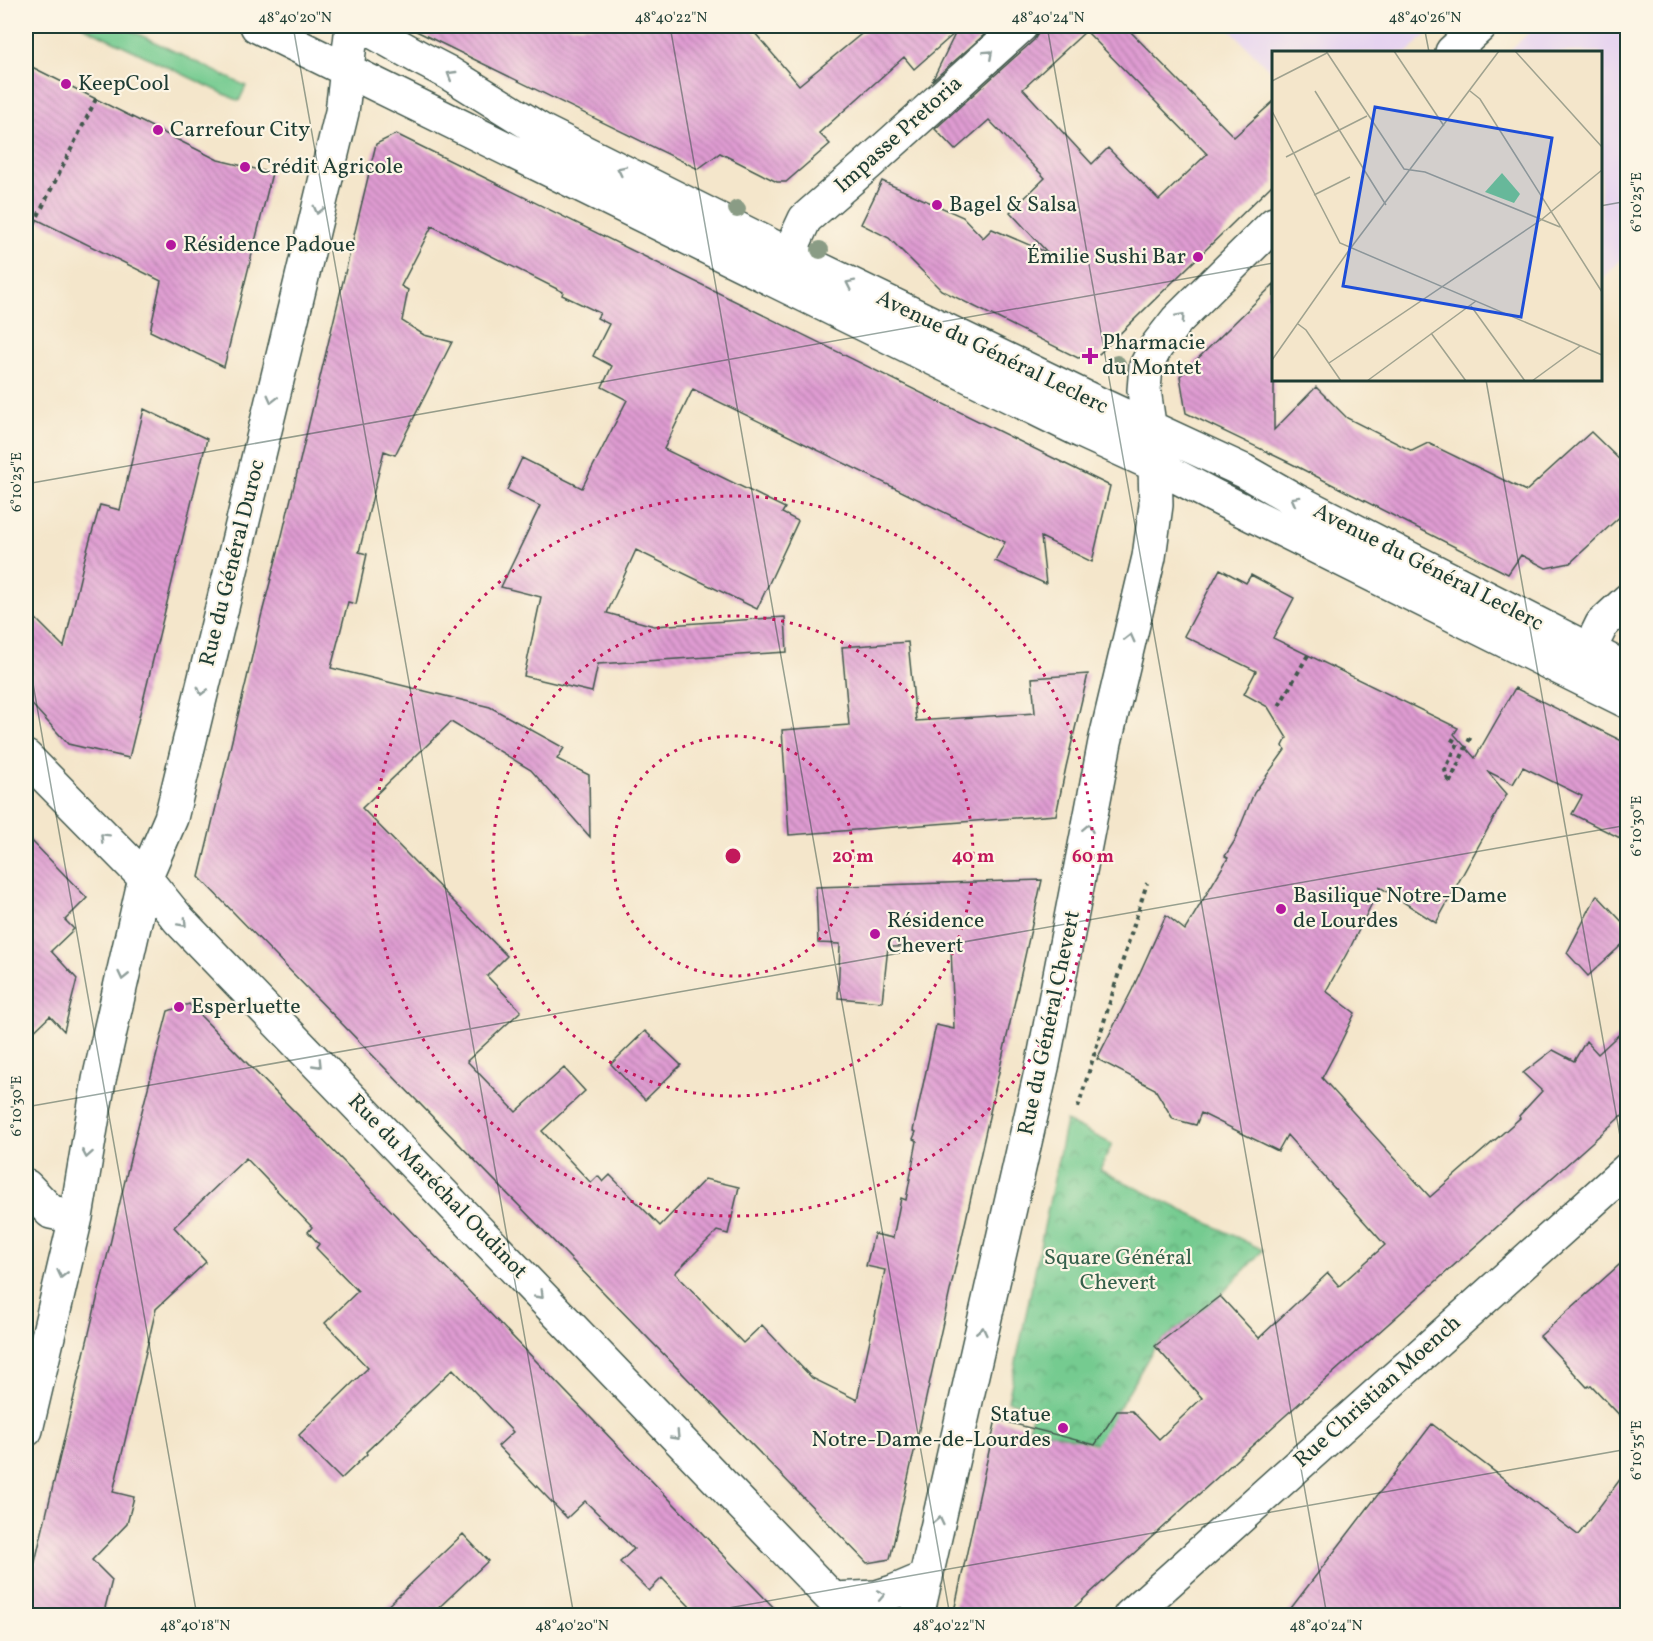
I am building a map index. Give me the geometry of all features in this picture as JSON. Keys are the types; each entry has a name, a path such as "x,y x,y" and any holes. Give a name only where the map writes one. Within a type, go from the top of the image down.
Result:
{"street":[{"path":"257,26 782,267 1077,429 1155,465 1214,496 1582,663 1628,702"},
{"name":"Rue du Général Duroc","path":"26,1430 76,1217 97,1096 145,878 171,818 342,112 352,26"},
{"name":"Avenue du Général Leclerc","path":"363,26 447,72 542,131 782,267 1149,427 1244,471 1582,663 1628,669"},
{"name":"Impasse Pretoria","path":"782,267 805,219 1021,26"},
{"path":"1453,51 1480,26"},
{"name":"Rue du Général Chevert","path":"917,1616 1043,1063 1105,742 1149,557 1156,505 1155,465 1144,390 1146,366 1156,346 1177,320 1272,226"},
{"path":"1582,663 1602,624 1628,600"},
{"name":"Rue du Maréchal Oudinot","path":"26,757 145,878 179,920 841,1607"},
{"name":"Rue Christian Moench","path":"1130,1616 1628,1169"},
{"path":"26,1186 51,1212 76,1217"},
{"path":"841,1607 893,1593 926,1578"}],"path":[{"path":"26,240 96,99"},
{"path":"1279,706 1308,655"},
{"path":"1451,739 1458,742 1445,770 1449,784 1471,736"},
{"path":"1078,1108 1147,883"}],"shaded area":[{"path":"1226,26 1435,26 1409,51 1272,51 1272,72"},
{"path":"1536,26 1627,26 1627,254 1602,279 1602,51 1509,51"}],"green space":[{"path":"82,26 122,26 246,86 239,101"},
{"name":"Square Général Chevert","path":"1066,1121 1112,1144 1100,1170 1263,1250 1220,1296 1155,1346 1098,1444 1029,1428 1034,1407 1008,1401"}],"building":[{"path":"406,26 749,26 799,85 871,26 994,26 932,81 956,32 914,69 904,57 819,133 830,144 786,182 777,182 720,153 698,169"},
{"path":"1039,26 1125,26 1234,137 1272,103 1272,185 1099,354 1078,358 941,290 889,238 861,224 882,181 963,217 983,238 992,229 1048,253 1010,212 1045,178 989,120 955,150 935,129 1034,40 1039,32","holes":["1086,31 1207,154 1159,200 1108,148 1092,164 1023,89"]},
{"name":"Résidence Padoue","path":"26,64 218,160 272,173 224,367 150,331 161,281 26,214"},
{"path":"396,134 1110,486 1092,562 1041,537 1046,584 995,561 1005,542 693,389 664,449 785,508 782,513 798,521 757,609 636,550 607,613 654,626 785,617 787,652 598,664 592,692 524,676 541,597 501,587 540,506 507,490 522,458 582,488 627,400 602,387 612,366 593,356 609,324 597,318 600,313 562,295 563,292 432,226 401,286 408,290 402,321 424,335 452,342 395,455 384,451 359,552 367,554 356,604 348,602 331,668 490,707 564,748 557,759 589,775 590,837 531,770 451,722 362,808 507,956 487,976 521,1011 467,1061 516,1112 564,1068 585,1091 542,1131 591,1183 598,1176 603,1182 610,1175 660,1226 705,1179 739,1187 728,1234 717,1231 675,1273 743,1343 762,1325 812,1378 857,1400 885,1270 866,1266 874,1234 893,1238 901,1198 906,1200 917,1141 913,1139 916,1132 913,1131 936,1025 954,1029 951,946 888,947 882,1002 838,998 840,944 818,943 816,887 1042,880 890,1559 867,1563 199,877 376,144"},
{"path":"1272,286 1274,430 1316,387 1347,418 1412,451 1428,443 1526,491 1591,432 1628,468 1628,509 1570,563 1546,568 1521,555 1508,574 1186,413 1180,376"},
{"path":"144,409 207,439 129,758 68,744 26,698 26,609 64,647 100,505 120,510"},
{"path":"1220,569 1246,583 1251,575 1294,598 1273,638 1458,728 1454,734 1475,758 1515,688 1628,744 1628,842 1572,814 1582,796 1523,767 1513,784 1487,771 1507,794 1436,923 1380,887 1326,991 1355,1013 1322,1078 1430,1197 1520,1118 1519,1116 1542,1091 1523,1073 1553,1050 1574,1061 1586,1041 1598,1054 1628,1026 1628,1110 1065,1616 953,1616 996,1419 1095,1445 1117,1411 1132,1411 1159,1439 1202,1398 1155,1346 1220,1296 1259,1338 1328,1273 1339,1286 1385,1245 1287,1135 1278,1151 1201,1113 1196,1125 1173,1119 1155,1089 1097,1059 1166,915 1185,930 1228,858 1225,856 1234,842 1254,793 1285,750 1283,746 1287,738 1268,707 1244,694 1256,671 1184,636"},
{"path":"908,642 916,721 1035,713 1032,678 1088,674 1056,815 789,835 782,730 849,725 842,647"},
{"path":"26,835 87,898 65,920 74,929 51,951 77,979 64,1031 50,1016 26,1039"},
{"path":"1597,895 1628,928 1628,939 1588,976 1567,953"},
{"path":"189,1004 782,1616 699,1616 662,1578 649,1591 620,1562 634,1549 585,1501 567,1518 498,1446 513,1432 453,1369 341,1479 299,1435 368,1368 325,1323 358,1291 316,1248 319,1244 308,1232 312,1227 246,1158 174,1227 206,1262 156,1309 113,1492 134,1497 127,1524 92,1560 112,1580 103,1616 26,1616 26,1600 136,1134 168,1011"},
{"path":"645,1031 681,1065 645,1100 611,1064"},
{"path":"1628,1257 1628,1424 1591,1385 1587,1387 1540,1336"},
{"path":"1432,1424 1578,1535 1628,1469 1628,1616 1285,1616"},
{"path":"463,1534 488,1561 430,1616 377,1616"}],"place":[{"name":"KeepCool","path":"66,84"},
{"name":"Carrefour City","path":"158,130"},
{"name":"Crédit Agricole","path":"245,167"},
{"name":"Bagel & Salsa","path":"937,205"},
{"name":"Résidence Padoue","path":"171,245"},
{"name":"Émilie Sushi Bar","path":"1198,257"},
{"name":"Pharmacie du Montet","path":"1090,356"},
{"name":"Basilique Notre-Dame de Lourdes","path":"1281,909"},
{"name":"Résidence Chevert","path":"875,934"},
{"name":"Esperluette","path":"179,1007"},
{"name":"Statue Notre-Dame-de-Lourdes","path":"1063,1428"}]}
